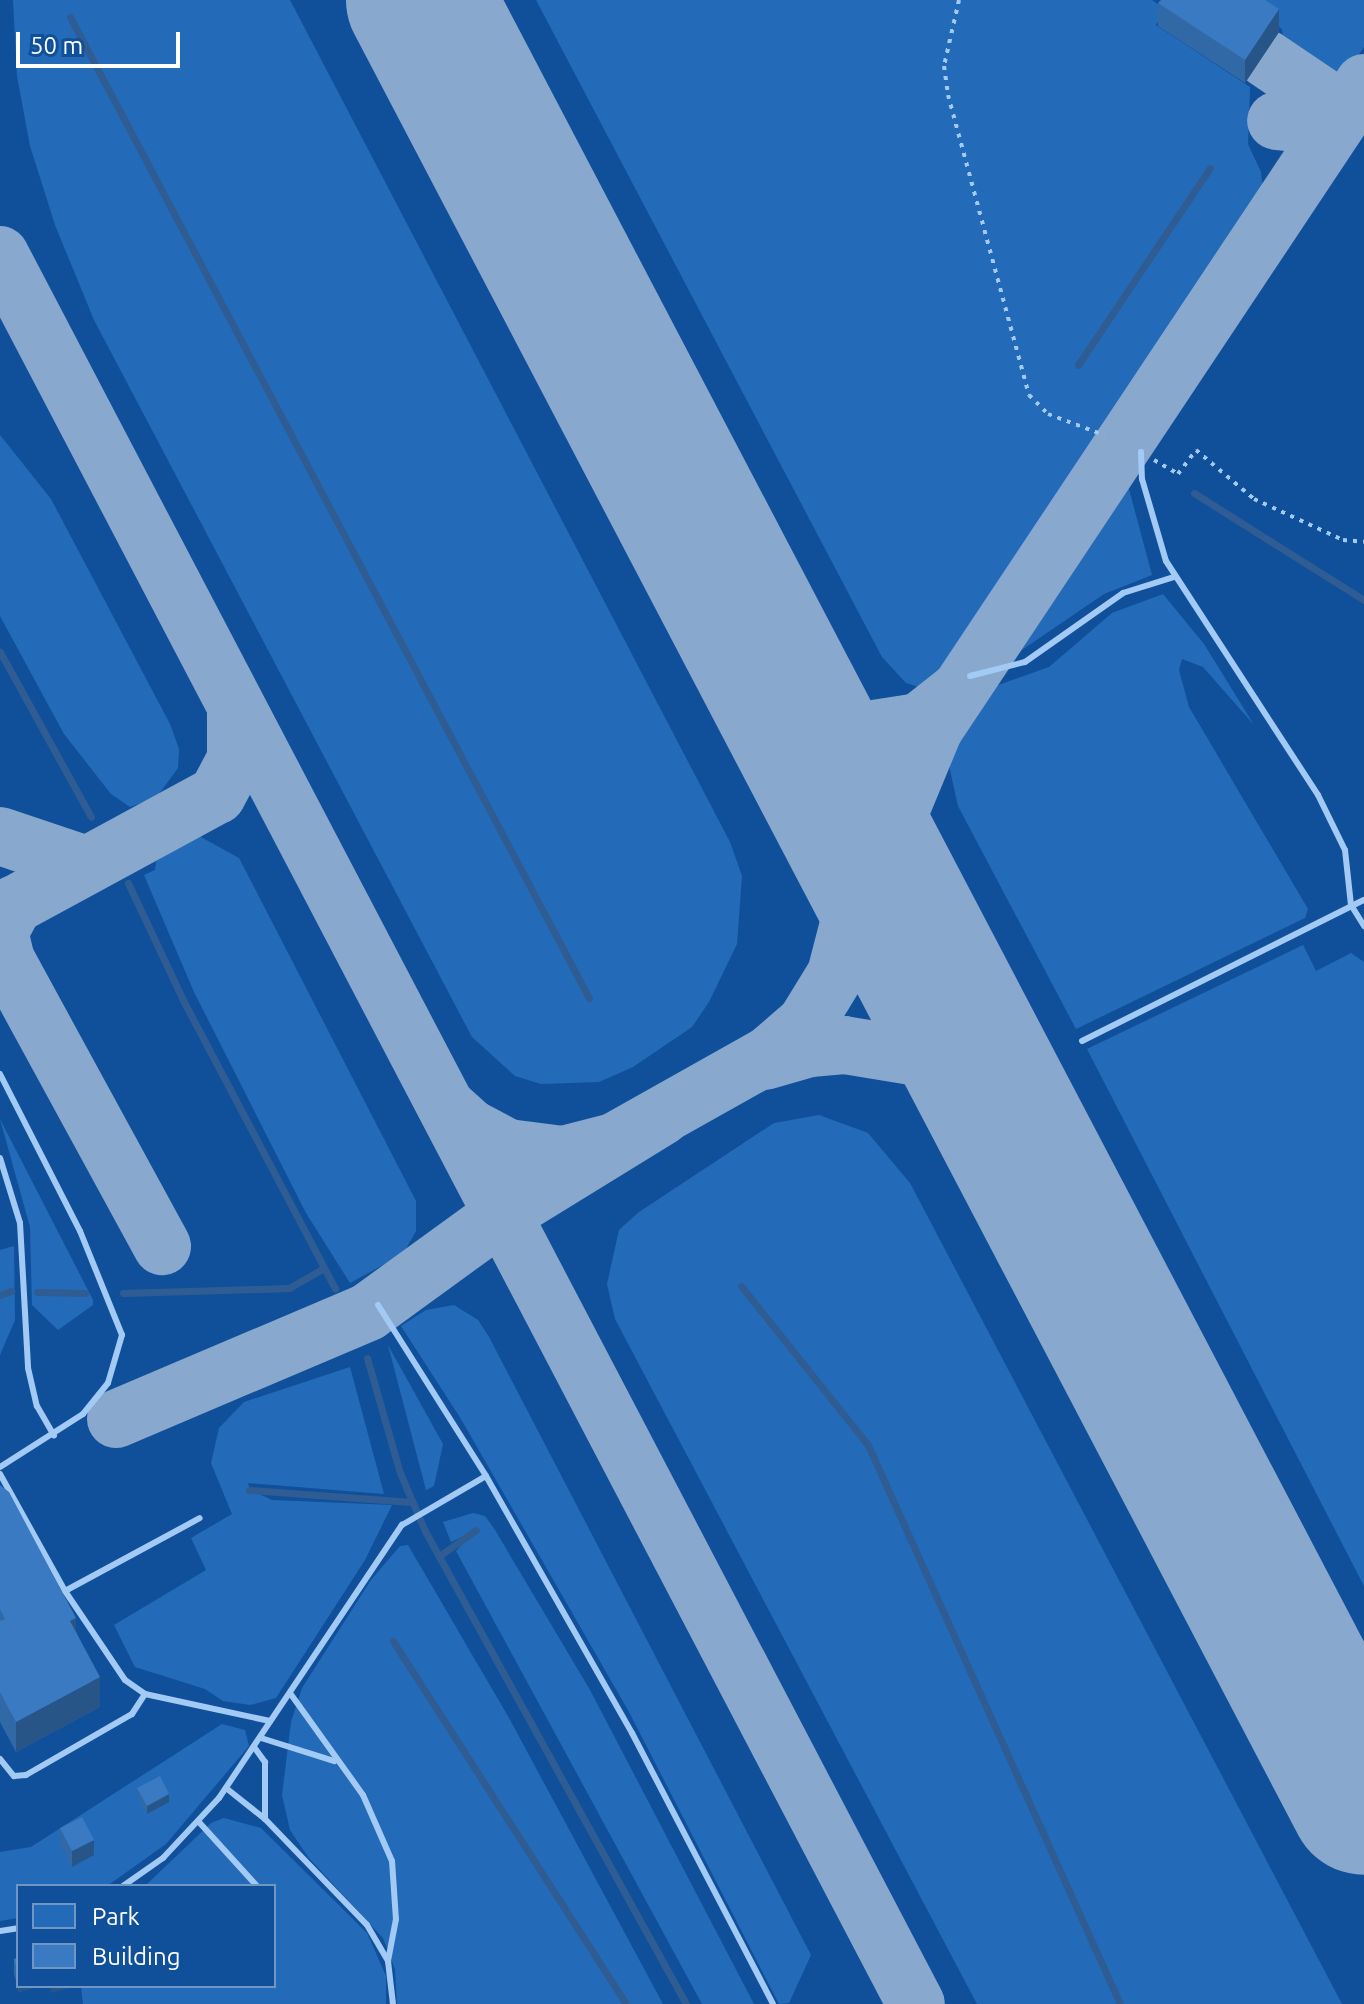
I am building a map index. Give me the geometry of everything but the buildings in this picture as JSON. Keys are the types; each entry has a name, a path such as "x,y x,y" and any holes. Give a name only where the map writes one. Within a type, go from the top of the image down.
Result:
{"lane":[{"path":"1141,452 1151,518 1174,577 1229,653 1318,795 1345,850 1351,905 1364,926"},
{"path":"970,676 1025,662 1123,593 1174,577"},
{"path":"1082,1041 1364,900"},
{"path":"0,1074 80,1231 121,1326 119,1358 108,1383 83,1414 0,1467"},
{"path":"0,1158 20,1223 28,1368 37,1406 54,1435"},
{"path":"378,1305 486,1476 632,1733 773,2004"},
{"path":"0,1474 65,1591 125,1680 145,1694 270,1721"},
{"path":"126,1884 163,1858 226,1788 402,1525 486,1476"},
{"path":"65,1591 200,1518"},
{"path":"290,1693 336,1762 363,1795 392,1861 396,1919 388,1961 393,2004"},
{"path":"0,1759 14,1776 26,1775 132,1714 145,1694"},
{"path":"261,1738 336,1762"},
{"path":"254,1747 265,1762 265,1819"},
{"path":"226,1788 265,1819 367,1925 388,1961"},
{"path":"198,1821 255,1884"}],"path":[{"path":"959,0 944,66 948,95 1029,395 1048,414 1104,435"},
{"path":"1141,452 1178,474 1196,450 1254,499 1343,540 1364,542"}],"green space":[{"path":"13,0 290,0 730,842 742,876 737,944 709,1002 692,1027 633,1067 599,1082 541,1084 515,1076 472,1037 94,320 55,225 30,146 17,76"},
{"path":"536,0 1152,0 1165,9 1156,25 1250,87 1248,144 1261,172 1264,199 946,674 933,682 919,687 906,683 882,657"},
{"path":"1238,0 1364,0 1364,47 1347,71 1332,78 1284,49 1282,29"},
{"path":"0,435 51,499 170,724 179,749 178,768 156,798 130,807 111,794 64,734 0,616"},
{"path":"1126,478 1152,575 1104,594 1000,665"},
{"path":"1163,594 1204,644 1254,725 1203,667 1182,659 1179,670 1189,707 1308,909 1305,918 1076,1029 958,806 946,752 982,691 1049,667 1112,613"},
{"path":"199,836 239,858 416,1201 416,1231 403,1254 350,1283 306,1213 194,992 144,875 155,870 157,855"},
{"path":"1303,945 1316,971 1351,953 1364,962 1364,1586 1087,1049"},
{"path":"819,1115 868,1133 910,1183 1342,2004 977,2004 615,1319 607,1284 619,1230 639,1212 774,1123"},
{"path":"0,1119 93,1300 93,1305 58,1330 32,1305 30,1227"},
{"path":"14,1246 15,1320 0,1355 0,1250"},
{"path":"454,1305 478,1320 489,1337 811,1955 789,2003 779,2004 629,1712 461,1419 401,1326 426,1310"},
{"path":"388,1345 443,1444 434,1486 426,1490"},
{"path":"350,1367 384,1494 248,1483 250,1490 272,1500 392,1505 365,1560 276,1698 250,1705 223,1701 205,1689 135,1667 114,1625 206,1570 191,1538 232,1514 211,1463 219,1428 244,1402"},
{"path":"473,1513 485,1516 495,1530 590,1690 754,2004 702,2004 456,1551 474,1531 451,1542 443,1522"},
{"path":"408,1545 509,1718 663,2004 397,2004 395,1969 383,1938 308,1857 290,1830 282,1795 291,1722 302,1688 371,1580 400,1546"},
{"path":"222,1724 245,1730 249,1746 166,1844 110,1884 16,1884 16,1918 0,1921 0,1852 31,1847"},
{"path":"224,1818 261,1828 367,1933 386,1976 386,2004 83,2004 81,1988 276,1988 276,1884 147,1884 211,1823"}],"waterway":[{"path":"70,17 589,998"},
{"path":"1078,365 1210,168"},
{"path":"1194,493 1364,600"},
{"path":"0,652 91,817"},
{"path":"128,883 184,1002 335,1289"},
{"path":"123,1293 289,1288 324,1268"},
{"path":"741,1286 868,1445 1120,2004"},
{"path":"0,1295 11,1291"},
{"path":"37,1292 85,1293"},
{"path":"367,1358 400,1473 425,1531 686,2004"},
{"path":"249,1490 412,1502"},
{"path":"439,1556 476,1530"},
{"path":"393,1641 626,2004"}],"taxiway":[{"path":"1265,58 1345,112 1306,124 1276,121"},
{"path":"897,911 888,861 893,828 934,729 1364,83"},
{"path":"0,255 916,2004"},
{"path":"782,689 800,710 822,721 868,730 919,722 957,692"},
{"path":"0,931 14,905 217,795 236,760 236,714"},
{"path":"447,1107 470,1128 508,1148 563,1155 614,1142 769,1055 806,1023 836,974 850,920 855,829"},
{"path":"0,836 86,865"},
{"path":"0,935 6,960 162,1246"},
{"path":"765,1061 810,1048 844,1045 917,1057 945,1075 1030,1163"},
{"path":"116,1419 368,1312 503,1214 662,1116"}],"runway":[{"path":"420,0 1364,1801"}]}
